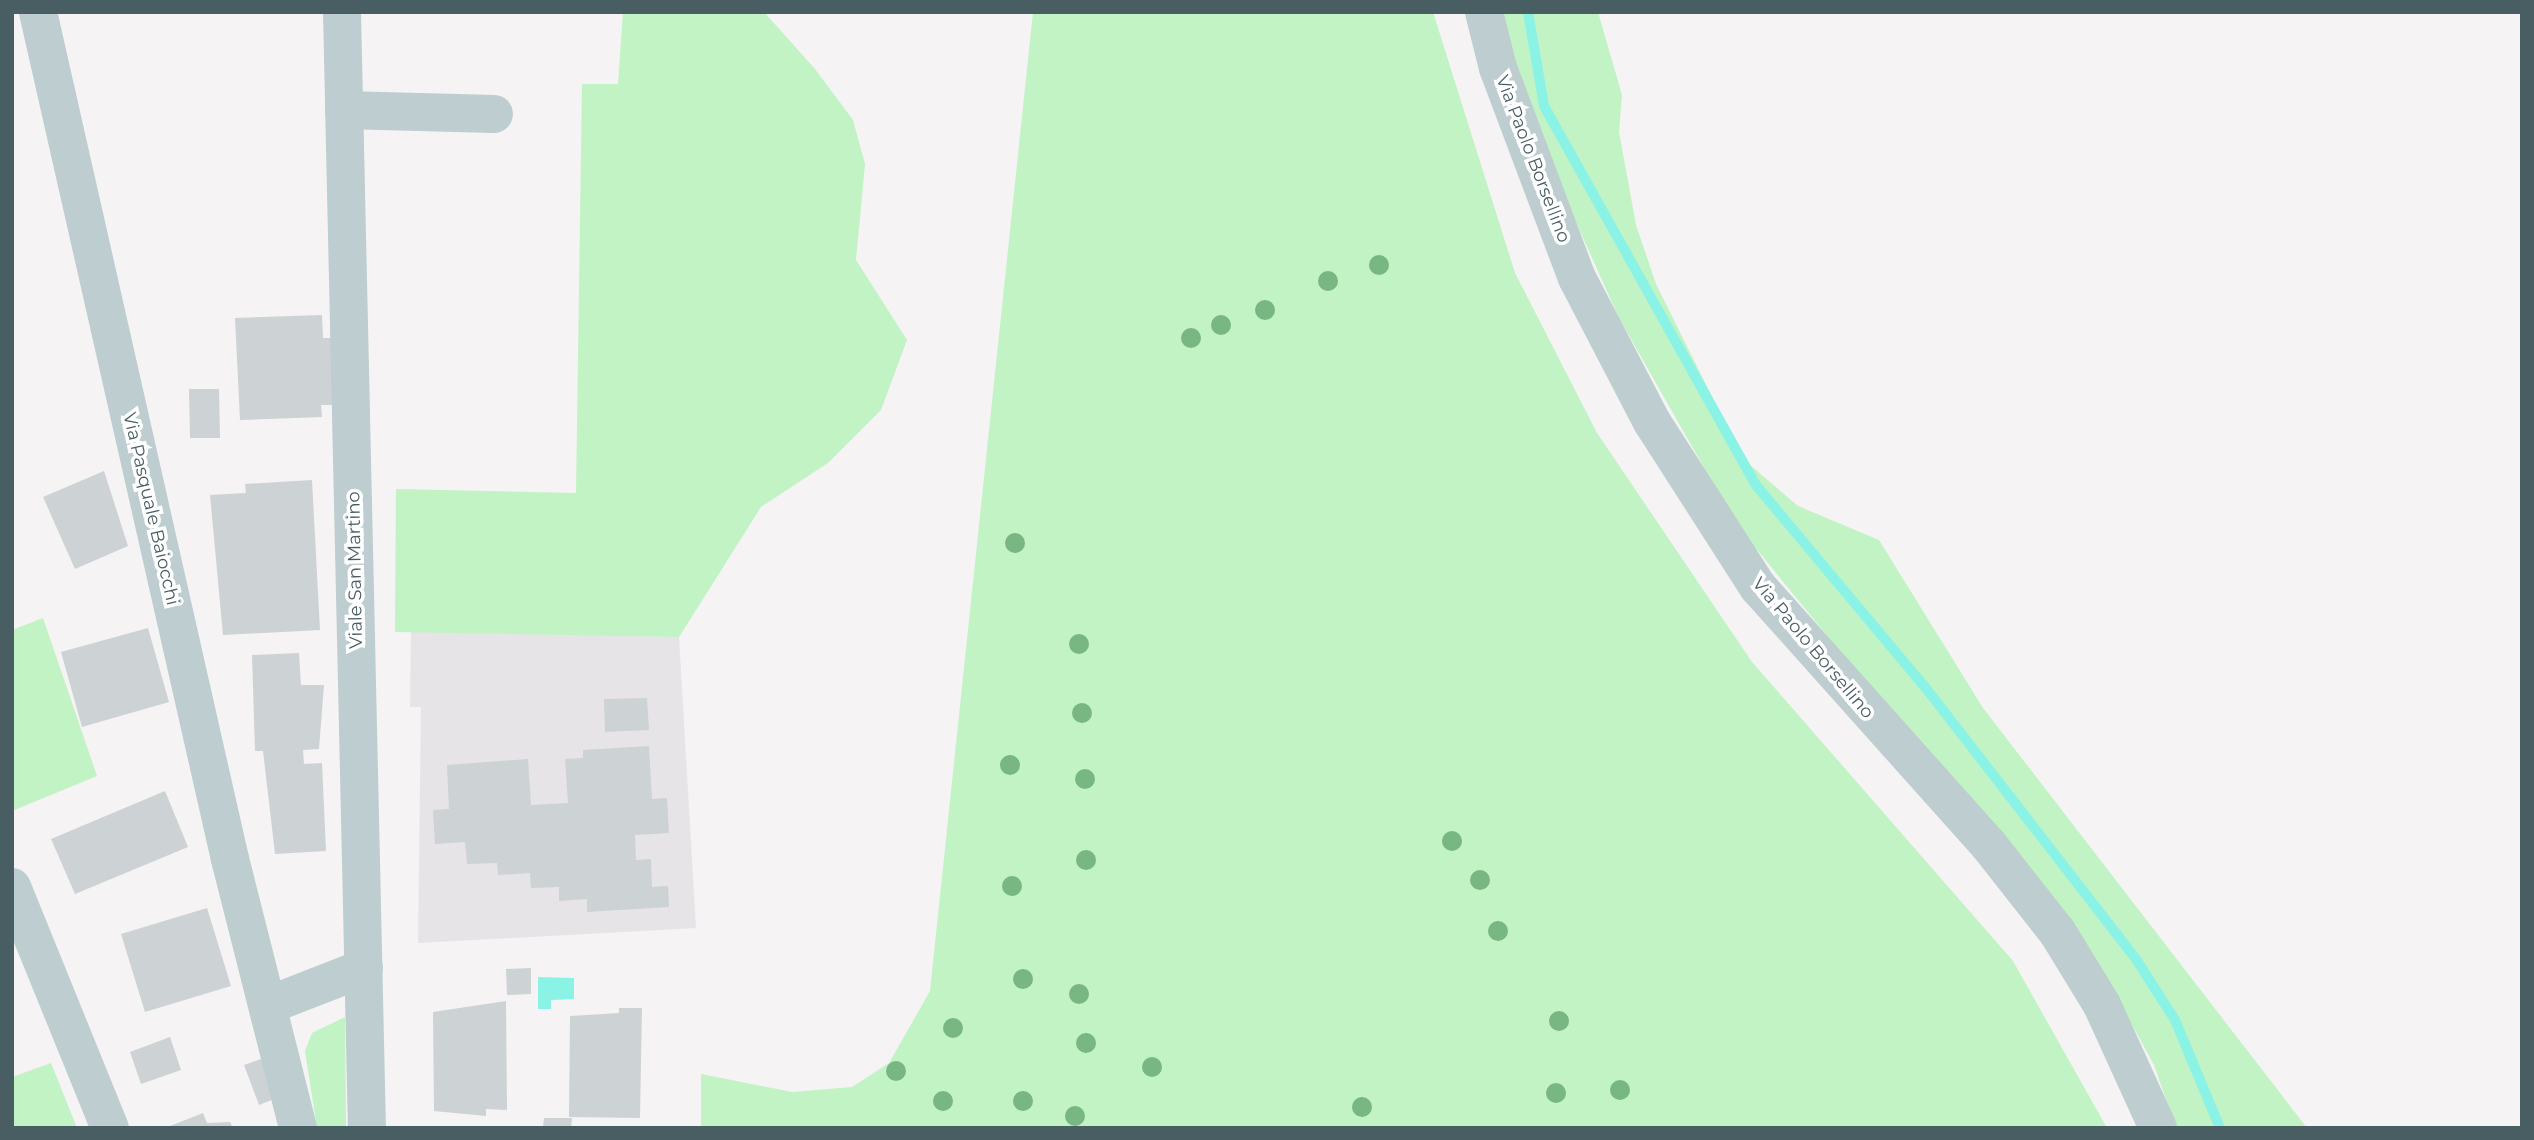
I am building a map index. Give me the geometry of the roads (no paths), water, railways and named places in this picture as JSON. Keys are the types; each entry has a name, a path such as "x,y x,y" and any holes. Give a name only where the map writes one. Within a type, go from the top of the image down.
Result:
{"street":[{"name":"Via Pasquale Baiocchi","path":"38,12 230,859 269,1004 298,1128"},
{"name":"Viale San Martino","path":"342,12 367,1128"},
{"name":"Via Paolo Borsellino","path":"1484,12 1498,68 1577,278 1652,422 1758,587 1988,844 2058,933 2102,1005 2158,1128"},
{"path":"344,110 494,114"},
{"path":"12,887 110,1128"},
{"path":"269,1004 364,968"}],"water":[{"path":"538,977 574,978 574,999 551,1000 551,1009 538,1009"}],"waterway":[{"path":"1528,12 1544,106 1755,484 1925,687 2136,959 2175,1020 2220,1128"}]}
